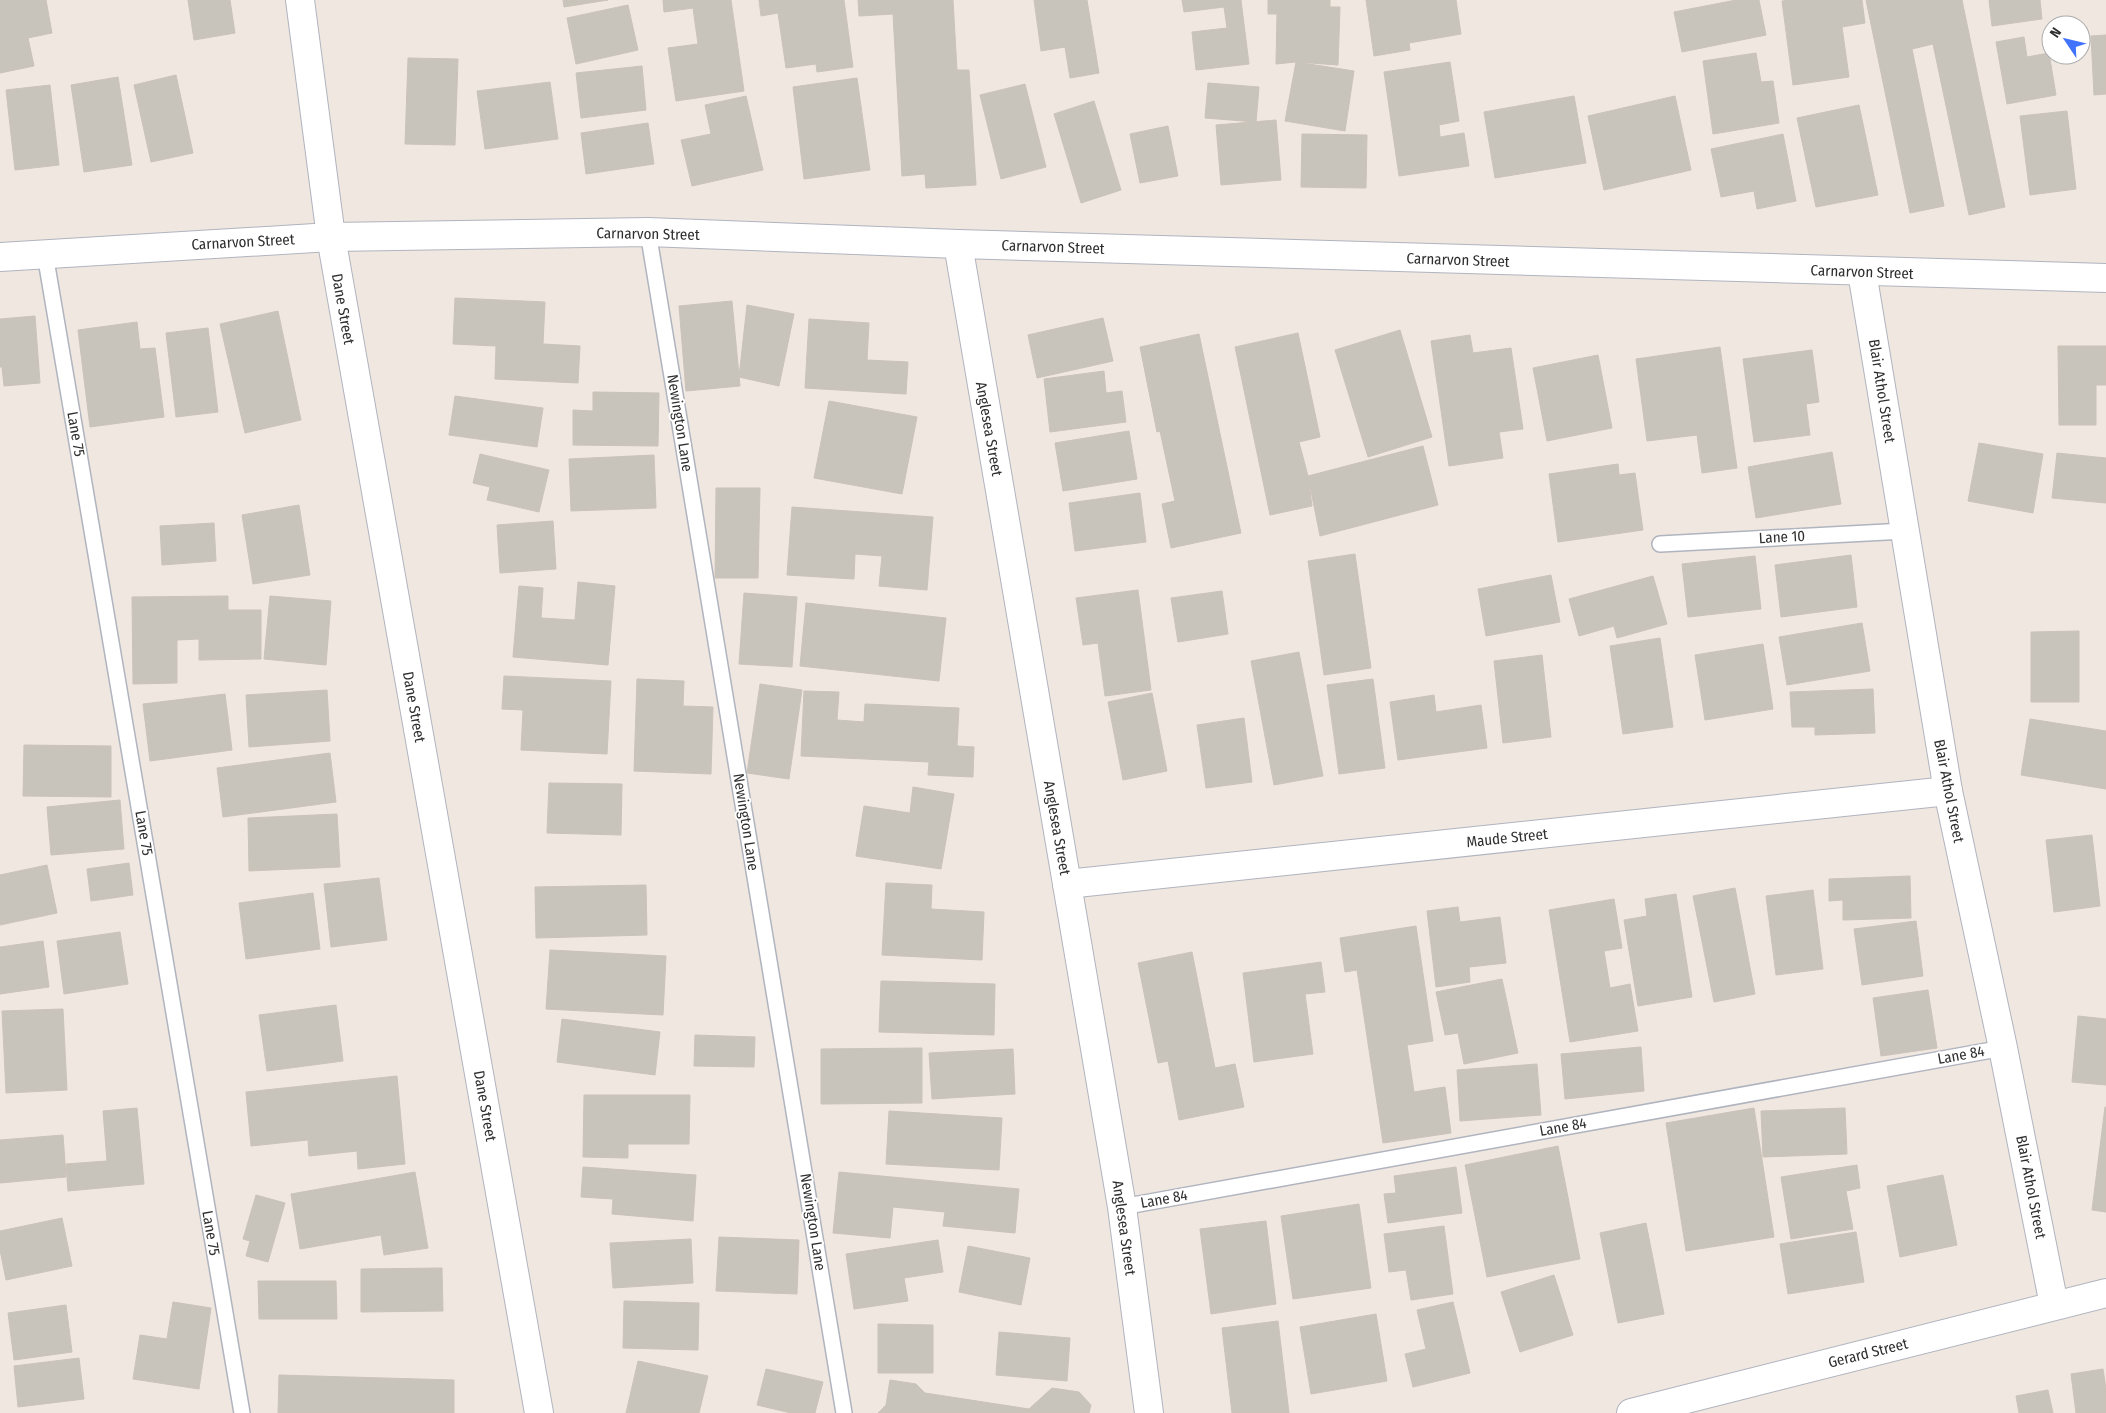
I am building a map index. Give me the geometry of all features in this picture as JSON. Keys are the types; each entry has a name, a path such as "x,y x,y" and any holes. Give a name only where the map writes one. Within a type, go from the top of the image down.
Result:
{"street":[{"name":"Dane Street","path":"300,0 331,236 539,1413"},
{"name":"Carnarvon Street","path":"0,258 331,236 648,232 958,244 2106,278"},
{"name":"Anglesea Street","path":"958,244 1122,1207 1149,1413"},
{"name":"Blair Athol Street","path":"1862,272 1948,791 2003,1048 2054,1305"},
{"name":"Maude Street","path":"1067,884 1948,791"},
{"name":"Gerard Street","path":"1631,1413 2106,1293"}],"lane":[{"name":"Newington Lane","path":"648,232 844,1413"},
{"name":"Lane 75","path":"45,254 242,1413"},
{"name":"Lane 10","path":"1660,544 1905,531"},
{"name":"Lane 84","path":"1122,1207 2003,1048"}],"building":[{"path":"0,0 46,0 52,33 28,38 34,66 0,73"},
{"path":"188,0 230,0 235,33 194,40"},
{"path":"563,0 608,0 564,7"},
{"path":"663,0 731,0 744,91 676,101 668,48 698,44 693,8 664,12"},
{"path":"759,0 844,0 853,67 817,72 816,64 786,68 778,13 761,16"},
{"path":"858,0 953,0 957,70 969,70 976,185 926,188 925,174 902,176 893,14 859,16"},
{"path":"1034,0 1087,0 1099,73 1070,78 1065,47 1041,51"},
{"path":"1182,0 1241,0 1249,64 1196,70 1192,32 1227,28 1224,7 1184,12"},
{"path":"1268,0 1330,0 1330,7 1340,7 1338,65 1296,62 1276,64 1277,14 1268,14"},
{"path":"1366,0 1456,0 1461,34 1409,43 1410,50 1374,56"},
{"path":"1736,0 1759,0 1766,35 1682,52 1674,12"},
{"path":"1862,0 1865,23 1842,27 1849,77 1793,85 1782,1"},
{"path":"1866,0 1962,0 2005,207 1969,215 1933,44 1912,49 1944,206 1910,213"},
{"path":"1989,0 2040,0 2041,19 1992,26"},
{"path":"628,5 638,50 576,64 567,18"},
{"path":"2106,35 2106,94 2094,95 2091,36"},
{"path":"2024,37 2027,57 2041,54 2041,65 2051,65 2056,95 2007,104 1996,42"},
{"path":"1756,53 1761,82 1773,81 1779,123 1713,134 1703,61"},
{"path":"408,58 458,59 455,145 405,144"},
{"path":"1296,62 1354,71 1345,131 1285,121"},
{"path":"1450,62 1459,121 1439,125 1440,137 1464,133 1469,166 1399,176 1384,72"},
{"path":"642,66 646,110 581,118 576,73"},
{"path":"176,75 193,153 151,162 134,85"},
{"path":"118,77 132,165 84,172 71,85"},
{"path":"857,78 870,170 804,179 793,87"},
{"path":"550,82 558,139 485,149 477,91"},
{"path":"1208,83 1259,87 1256,122 1205,118"},
{"path":"1025,84 1046,167 1001,179 980,95"},
{"path":"50,85 59,165 15,170 6,90"},
{"path":"746,96 763,170 692,186 681,140 711,134 705,105"},
{"path":"1574,96 1586,163 1495,178 1484,112"},
{"path":"1675,96 1691,170 1604,190 1588,116"},
{"path":"1094,101 1121,190 1081,203 1054,114"},
{"path":"1859,105 1878,195 1816,207 1797,118"},
{"path":"2067,111 2076,189 2030,195 2020,116"},
{"path":"1276,120 1281,180 1221,185 1216,125"},
{"path":"648,123 654,164 586,174 581,133"},
{"path":"1168,126 1178,176 1140,183 1130,134"},
{"path":"1302,134 1367,135 1366,188 1301,187"},
{"path":"1783,134 1796,201 1757,209 1754,191 1721,197 1711,149"},
{"path":"455,298 545,302 543,344 580,346 578,383 495,379 496,346 453,344"},
{"path":"732,301 740,386 686,391 679,306"},
{"path":"747,305 794,314 779,386 739,377"},
{"path":"278,311 301,420 245,433 220,324"},
{"path":"35,316 40,383 4,386 2,367 0,367 0,319"},
{"path":"1103,318 1113,361 1037,378 1028,335"},
{"path":"809,319 869,323 867,360 908,362 906,394 805,388"},
{"path":"137,322 140,349 155,348 164,417 90,427 78,330"},
{"path":"208,328 218,412 176,417 166,333"},
{"path":"1400,330 1432,437 1368,457 1335,350"},
{"path":"1298,333 1320,437 1299,442 1308,476 1312,506 1270,515 1235,347"},
{"path":"1199,334 1241,533 1171,548 1162,504 1175,501 1160,431 1157,432 1140,347"},
{"path":"1470,335 1473,353 1511,348 1523,429 1499,432 1503,458 1449,466 1431,341"},
{"path":"2058,346 2106,346 2106,385 2096,385 2096,425 2059,425"},
{"path":"1720,347 1737,468 1702,473 1697,435 1647,441 1636,359"},
{"path":"1812,350 1819,402 1806,404 1810,435 1754,442 1743,359"},
{"path":"1598,355 1612,428 1547,441 1533,368"},
{"path":"1104,371 1106,393 1122,391 1126,422 1050,432 1044,379"},
{"path":"593,392 659,393 658,446 573,445 573,410 593,411"},
{"path":"455,396 543,408 537,447 449,435"},
{"path":"829,401 917,417 902,494 814,478"},
{"path":"1129,431 1137,479 1063,491 1055,443"},
{"path":"1979,443 2043,454 2033,513 1968,501"},
{"path":"1423,446 1438,505 1320,536 1308,476"},
{"path":"1832,452 1841,504 1756,518 1748,467"},
{"path":"2057,453 2106,458 2106,503 2052,498"},
{"path":"480,454 549,470 539,512 487,500 490,487 473,483"},
{"path":"654,455 656,508 571,511 569,459"},
{"path":"1618,464 1619,475 1635,473 1643,530 1558,542 1549,474"},
{"path":"716,488 760,488 758,578 715,578"},
{"path":"1140,493 1146,542 1075,551 1069,503"},
{"path":"299,505 310,575 253,584 242,515"},
{"path":"792,507 933,517 927,590 879,586 882,556 855,554 854,579 787,575"},
{"path":"553,521 556,569 500,573 497,525"},
{"path":"214,523 216,561 162,565 160,526"},
{"path":"1355,554 1371,668 1324,675 1308,561"},
{"path":"1851,555 1857,607 1781,617 1775,565"},
{"path":"1755,556 1761,609 1688,617 1682,564"},
{"path":"1551,575 1560,622 1486,636 1478,589"},
{"path":"1653,576 1667,624 1617,638 1614,626 1579,636 1569,599"},
{"path":"578,582 615,586 608,665 513,657 519,586 543,588 541,618 575,620"},
{"path":"1138,590 1151,690 1105,696 1098,643 1083,645 1076,598"},
{"path":"1222,591 1228,634 1178,642 1171,598"},
{"path":"744,593 797,597 792,667 739,664"},
{"path":"228,596 228,610 261,610 261,659 199,660 199,639 177,640 177,683 133,684 132,597"},
{"path":"270,596 331,601 326,665 264,659"},
{"path":"806,603 946,618 939,681 800,666"},
{"path":"1862,623 1870,671 1787,685 1779,637"},
{"path":"2079,631 2079,702 2031,702 2031,632"},
{"path":"1660,638 1673,727 1623,734 1610,646"},
{"path":"1763,644 1773,709 1705,720 1695,655"},
{"path":"1299,652 1323,776 1274,785 1251,661"},
{"path":"1542,655 1551,737 1503,743 1494,661"},
{"path":"504,676 611,681 607,754 521,750 523,710 502,709"},
{"path":"637,679 684,681 683,706 713,707 711,774 634,771"},
{"path":"1373,679 1385,768 1339,774 1327,685"},
{"path":"760,684 802,690 789,779 747,773"},
{"path":"1873,689 1875,733 1815,735 1815,727 1792,727 1790,692"},
{"path":"327,690 330,741 249,747 246,695"},
{"path":"804,691 839,692 837,720 864,722 865,704 959,708 957,746 974,747 973,777 928,775 929,762 801,756"},
{"path":"1152,693 1167,771 1123,780 1108,702"},
{"path":"225,694 232,750 150,761 143,704"},
{"path":"1434,695 1436,712 1481,705 1487,748 1398,760 1390,702"},
{"path":"1244,718 1252,782 1206,788 1197,725"},
{"path":"2030,719 2106,731 2106,789 2021,775"},
{"path":"24,745 111,746 111,797 23,796"},
{"path":"330,753 336,802 223,817 217,768"},
{"path":"549,783 622,784 621,835 547,833"},
{"path":"913,787 954,794 941,869 856,856 864,806 910,813"},
{"path":"120,800 124,849 51,855 47,807"},
{"path":"337,814 340,867 249,871 248,818"},
{"path":"2092,835 2100,906 2054,912 2046,840"},
{"path":"129,863 133,895 91,901 87,869"},
{"path":"47,865 57,913 0,925 0,875"},
{"path":"1910,876 1911,918 1843,920 1843,900 1829,901 1829,879"},
{"path":"379,878 387,940 331,947 324,884"},
{"path":"886,883 932,885 931,909 984,912 982,960 882,955"},
{"path":"646,885 647,935 536,938 535,887"},
{"path":"1735,888 1755,994 1714,1002 1693,896"},
{"path":"1813,890 1823,969 1776,975 1766,896"},
{"path":"313,893 320,949 246,959 239,903"},
{"path":"1676,894 1692,997 1638,1006 1624,920 1647,916 1645,899"},
{"path":"1614,899 1622,948 1604,951 1610,988 1630,984 1638,1031 1570,1042 1549,910"},
{"path":"1458,907 1460,922 1500,917 1506,963 1469,967 1470,982 1436,987 1427,911"},
{"path":"1916,921 1923,976 1862,985 1854,929"},
{"path":"1416,926 1433,1041 1407,1045 1414,1092 1445,1087 1451,1133 1383,1143 1357,970 1345,972 1340,938"},
{"path":"120,932 128,984 64,994 57,941"},
{"path":"43,941 49,987 0,994 0,947"},
{"path":"550,950 666,956 663,1015 546,1009"},
{"path":"1192,952 1215,1068 1235,1064 1244,1107 1179,1120 1168,1061 1158,1063 1138,963"},
{"path":"1321,962 1325,992 1305,994 1313,1054 1254,1062 1243,973"},
{"path":"1502,979 1518,1053 1464,1064 1458,1033 1445,1035 1436,992"},
{"path":"881,981 995,984 994,1035 879,1032"},
{"path":"1928,990 1937,1048 1881,1056 1873,998"},
{"path":"336,1005 343,1061 267,1071 259,1015"},
{"path":"63,1009 67,1090 6,1093 2,1011"},
{"path":"2078,1016 2106,1019 2106,1085 2072,1082"},
{"path":"562,1019 660,1032 655,1075 557,1062"},
{"path":"695,1035 755,1037 754,1067 694,1066"},
{"path":"1641,1047 1644,1091 1565,1099 1561,1054"},
{"path":"922,1048 922,1103 821,1104 821,1049"},
{"path":"1013,1049 1015,1094 932,1099 929,1053"},
{"path":"1537,1064 1541,1115 1460,1121 1457,1070"},
{"path":"397,1076 405,1164 358,1169 357,1151 309,1156 308,1140 251,1146 246,1092"},
{"path":"584,1095 690,1095 689,1144 628,1144 628,1158 583,1157"},
{"path":"2106,1107 2106,1212 2092,1210"},
{"path":"137,1108 144,1184 68,1191 66,1164 107,1161 103,1111"},
{"path":"1754,1108 1774,1237 1686,1251 1666,1123"},
{"path":"1845,1108 1847,1154 1763,1157 1761,1111"},
{"path":"889,1111 1002,1118 999,1170 886,1164"},
{"path":"63,1135 66,1177 0,1183 0,1140"},
{"path":"1558,1146 1580,1259 1487,1277 1465,1165"},
{"path":"1857,1165 1860,1188 1846,1191 1853,1229 1791,1239 1781,1177"},
{"path":"583,1167 696,1175 693,1221 612,1214 613,1199 581,1197"},
{"path":"1456,1167 1462,1213 1388,1223 1384,1194 1396,1193 1394,1176"},
{"path":"415,1172 428,1248 384,1255 381,1235 300,1249 291,1194"},
{"path":"839,1172 1019,1189 1015,1233 943,1226 945,1212 893,1207 890,1238 833,1233"},
{"path":"1943,1175 1957,1245 1900,1257 1887,1186"},
{"path":"256,1195 285,1203 268,1262 246,1256 250,1241 243,1239"},
{"path":"1359,1204 1371,1288 1293,1299 1281,1216"},
{"path":"62,1218 72,1266 6,1280 0,1250 0,1231"},
{"path":"1266,1221 1276,1304 1211,1314 1200,1229"},
{"path":"1646,1223 1664,1314 1618,1323 1600,1233"},
{"path":"1444,1226 1453,1294 1411,1300 1406,1270 1389,1272 1384,1234"},
{"path":"1856,1232 1864,1282 1788,1294 1780,1244"},
{"path":"719,1237 799,1240 797,1294 716,1291"},
{"path":"691,1239 693,1283 613,1288 610,1243"},
{"path":"938,1240 943,1272 904,1278 908,1301 854,1309 846,1254"},
{"path":"968,1246 1030,1258 1021,1305 959,1292"},
{"path":"442,1268 443,1311 361,1312 361,1269"},
{"path":"1554,1275 1573,1335 1520,1352 1501,1292"},
{"path":"258,1281 336,1281 337,1319 259,1319"},
{"path":"624,1301 699,1303 698,1350 623,1348"},
{"path":"173,1302 211,1308 199,1389 133,1379 140,1335 167,1339"},
{"path":"1453,1302 1470,1373 1413,1387 1405,1354 1426,1349 1417,1310"},
{"path":"66,1305 72,1352 14,1360 8,1313"},
{"path":"1376,1314 1387,1381 1311,1394 1300,1327"},
{"path":"1278,1321 1289,1413 1232,1413 1222,1328"},
{"path":"878,1324 933,1325 933,1373 878,1373"},
{"path":"999,1332 1070,1338 1067,1381 996,1375"},
{"path":"79,1358 84,1399 18,1407 14,1366"},
{"path":"638,1361 708,1376 699,1413 626,1413"},
{"path":"766,1369 823,1382 815,1413 791,1413 757,1405"},
{"path":"2103,1369 2106,1389 2106,1413 2076,1413 2071,1374"},
{"path":"279,1375 454,1380 454,1413 278,1413"},
{"path":"890,1380 916,1384 925,1393 1029,1409 1052,1388 1079,1392 1091,1405 1089,1413 878,1413 886,1405"},
{"path":"2048,1390 2053,1413 2019,1413 2016,1396"}]}
